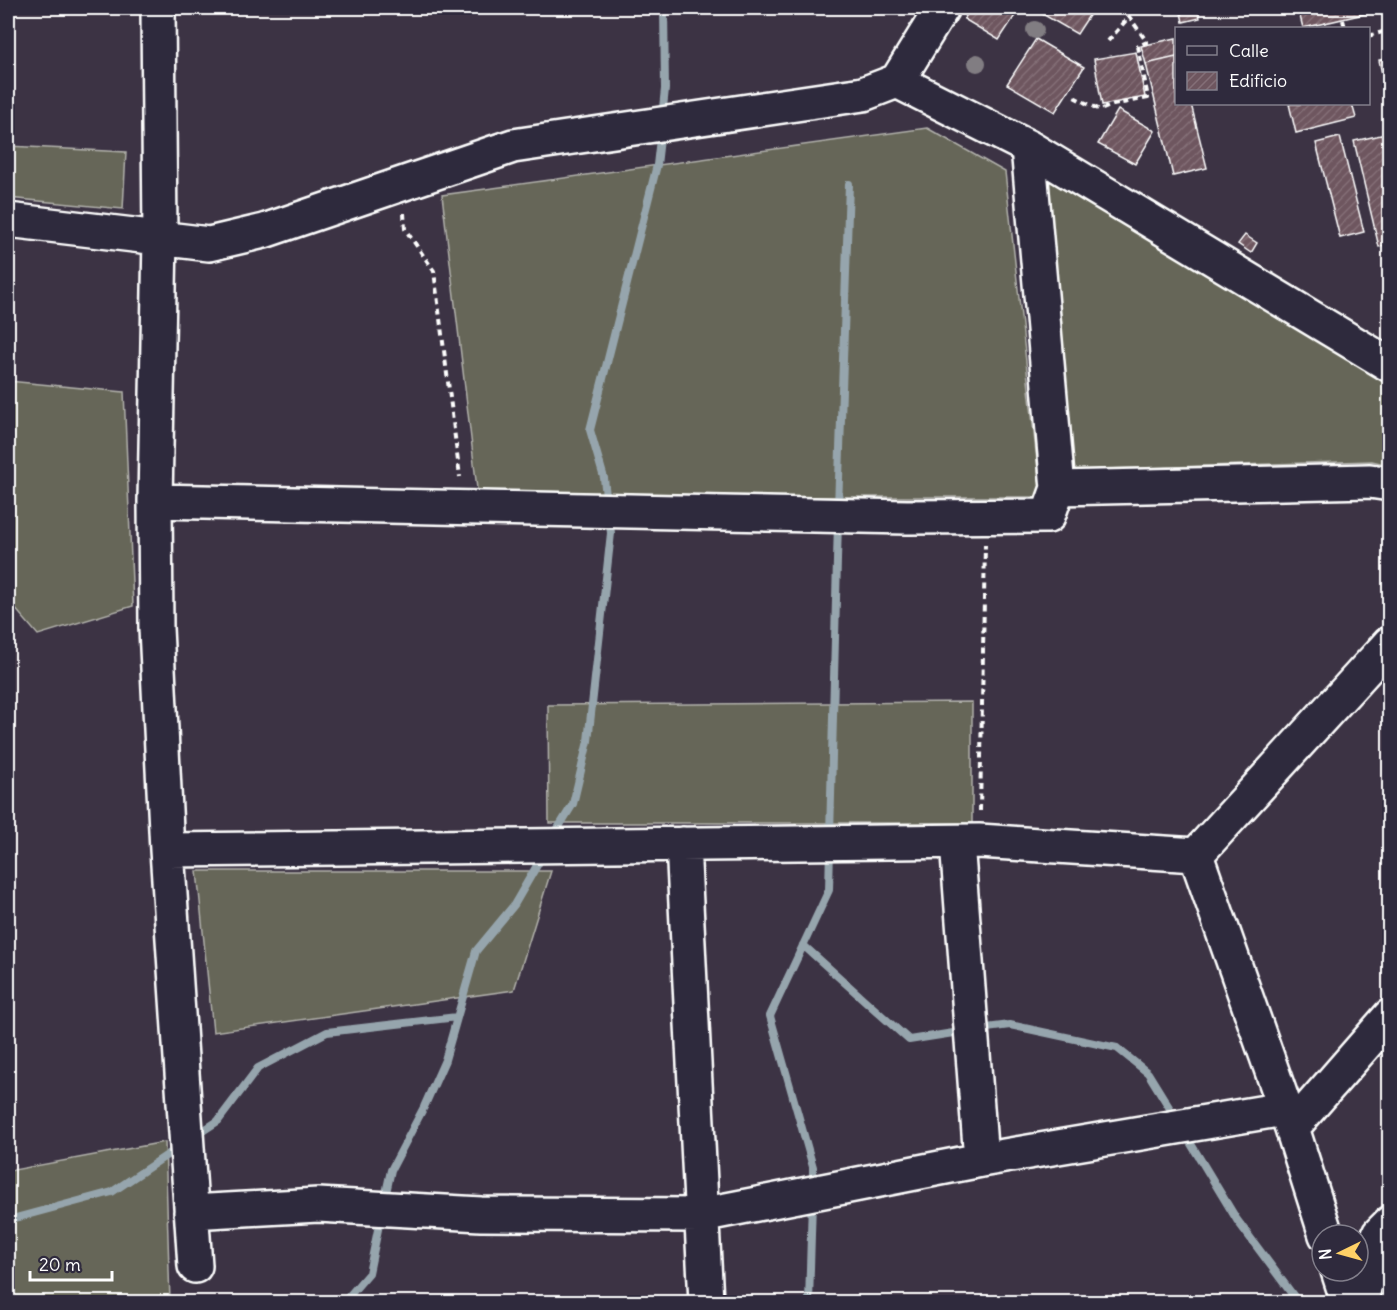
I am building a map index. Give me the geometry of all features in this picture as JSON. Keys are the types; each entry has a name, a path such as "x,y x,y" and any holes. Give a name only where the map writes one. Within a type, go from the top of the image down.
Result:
{"street":[{"path":"158,8 160,237 155,501 156,628 167,850 195,1266"},
{"path":"8,220 209,244 264,231 513,146 863,94 897,81 942,8"},
{"path":"897,81 1028,147 1389,365"},
{"path":"155,501 896,516 1048,516 1058,488 1028,147"},
{"path":"1058,488 1370,481 1389,484"},
{"path":"1196,855 1389,643"},
{"path":"167,850 968,841 1196,855"},
{"path":"968,841 981,1160"},
{"path":"683,844 706,1302"},
{"path":"1196,855 1322,1223"},
{"path":"191,1212 318,1205 481,1214 701,1215 981,1160 1288,1118 1389,1016"},
{"path":"1361,1302 1368,1265 1379,1234 1389,1222"},
{"path":"1342,1283 1348,1302"}],"path":[{"path":"1074,96 1100,111 1113,105 1148,98 1138,46 1147,42 1123,8"},
{"path":"1108,41 1129,16"},
{"path":"1343,20 1345,27"},
{"path":"1370,35 1389,30"},
{"path":"400,184 405,229 434,271 463,507"},
{"path":"968,841 986,516"}],"green space":[{"path":"927,128 1005,172 1041,497 478,497 442,195"},
{"path":"8,146 126,152 123,209 8,198"},
{"path":"1046,175 1389,382 1389,465 1372,461 1074,470"},
{"path":"8,381 124,392 133,606 38,635 8,600"},
{"path":"972,702 972,823 549,823 548,705"},
{"path":"197,871 551,871 514,990 213,1032"},
{"path":"165,1142 170,1302 8,1302 8,1171"}],"building":[{"path":"971,8 1020,8 999,40 964,19"},
{"path":"1032,8 1094,8 1077,34"},
{"path":"1180,8 1198,8 1200,18 1183,22"},
{"path":"1298,8 1390,8 1307,27 1303,27"},
{"path":"1175,38 1175,57 1146,64 1141,46"},
{"path":"1036,39 1084,67 1055,112 1007,84"},
{"path":"1136,52 1145,97 1102,105 1094,59"},
{"path":"1175,57 1175,105 1191,105 1207,168 1173,176 1146,64"},
{"path":"1390,58 1390,109 1379,60"},
{"path":"1289,105 1352,105 1356,118 1296,133"},
{"path":"1118,110 1155,131 1135,164 1098,144"},
{"path":"1390,133 1390,245 1379,247 1354,141"},
{"path":"1340,137 1364,232 1340,238 1316,143"},
{"path":"1245,235 1257,243 1251,253 1238,244"}],"waterway":[{"path":"662,117 665,89 664,8"},
{"path":"607,505 604,478 590,430 657,165 661,130"},
{"path":"838,508 849,184"},
{"path":"552,838 573,804 588,741 611,533 609,518"},
{"path":"830,835 838,521"},
{"path":"813,1185 813,1167 770,1016 829,890 830,848"},
{"path":"384,1202 391,1170 424,1107 445,1060 476,951 514,905 543,855"},
{"path":"803,945 909,1040 966,1031"},
{"path":"195,1136 218,1121 258,1068 327,1032 457,1017"},
{"path":"979,1029 1010,1025 1117,1048 1148,1073 1177,1120"},
{"path":"1185,1134 1237,1220 1298,1302"},
{"path":"8,1220 112,1192 179,1147"},
{"path":"809,1302 812,1201"},
{"path":"344,1302 369,1273 381,1215"}]}
